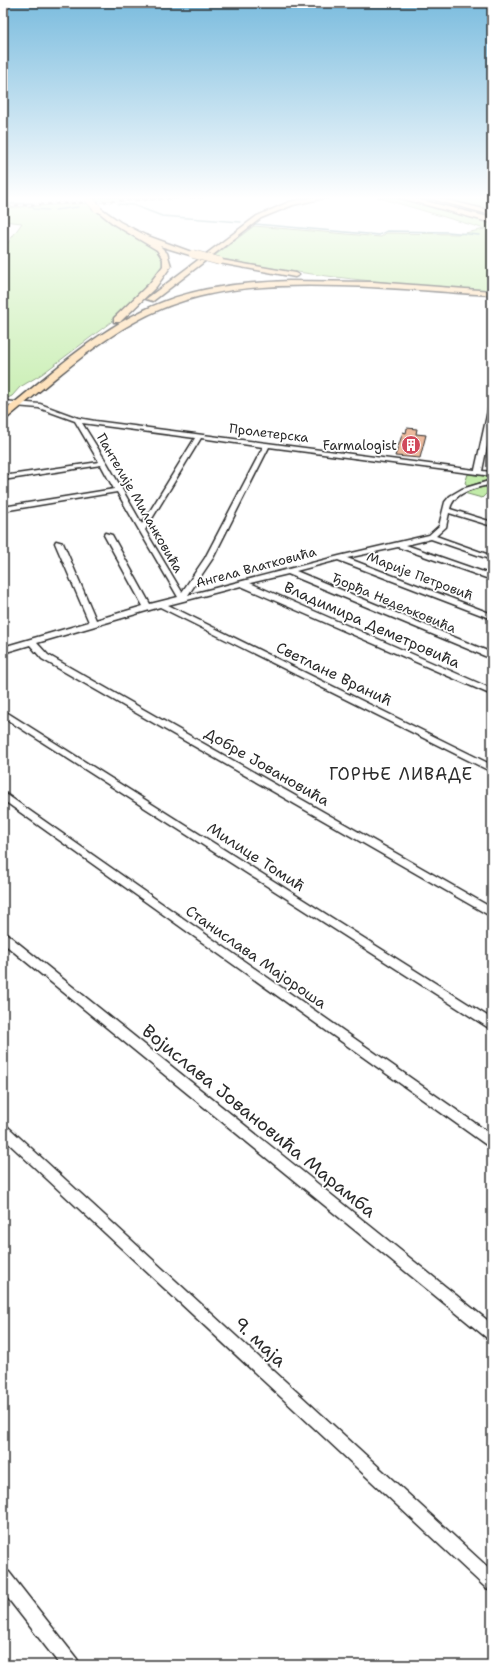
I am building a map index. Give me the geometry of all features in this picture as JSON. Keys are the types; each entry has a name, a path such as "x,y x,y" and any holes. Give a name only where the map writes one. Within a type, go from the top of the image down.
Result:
{"main road":[{"path":"109,331 162,275"},
{"path":"3,417 8,405 182,275"},
{"path":"297,275 383,285"},
{"path":"109,331 137,316 161,306 223,289 261,284 296,282 383,285 492,293"}],"street":[{"name":"Пролетерска","path":"8,405 40,406 77,420 492,474"},
{"path":"478,472 492,406"},
{"name":"Пантелије Миланковића","path":"77,420 104,463 118,490 182,598"},
{"path":"142,529 199,436"},
{"path":"182,598 209,558 267,445"},
{"path":"3,478 104,463"},
{"path":"490,484 464,490 452,497 448,502 442,527 431,537 492,558"},
{"path":"3,509 118,490"},
{"path":"447,510 492,524"},
{"path":"108,535 148,608"},
{"name":"Ангела Влатковића","path":"3,650 93,622 163,605 182,598 339,558 431,537"},
{"path":"60,543 93,622"},
{"path":"400,545 492,578"},
{"name":"Марије Петровић","path":"339,558 492,617"},
{"name":"Ђорђа Недељковића","path":"288,571 492,656"},
{"name":"Владимира Деметровића","path":"242,583 492,692"},
{"name":"Светлане Вранић","path":"163,605 492,769"},
{"name":"Добре Јовановића","path":"32,642 45,657 492,913"},
{"name":"Милице Томић","path":"3,713 492,1025"},
{"name":"Станислава Мајороша","path":"3,795 492,1143"},
{"name":"Војислава Јовановића Марамба","path":"3,937 492,1332"},
{"name":"9. маја","path":"3,1130 492,1582"},
{"path":"3,1578 71,1665"}],"green space":[{"path":"3,275 158,275 119,316 42,374 20,387 12,396 3,400"},
{"path":"317,275 492,275 492,291 352,279"},
{"path":"468,474 489,477 492,479 469,486 465,483"},
{"path":"483,487 492,488 482,498 464,493"}],"building":[{"name":"Farmalogist","path":"407,428 417,429 416,434 426,435 420,458 395,456 403,432 406,433"}],"place":[{"name":"Farmalogist","path":"411,445"}],"district":[{"name":"ГОРЊЕ ЛИВАДЕ","path":"401,774"}]}
